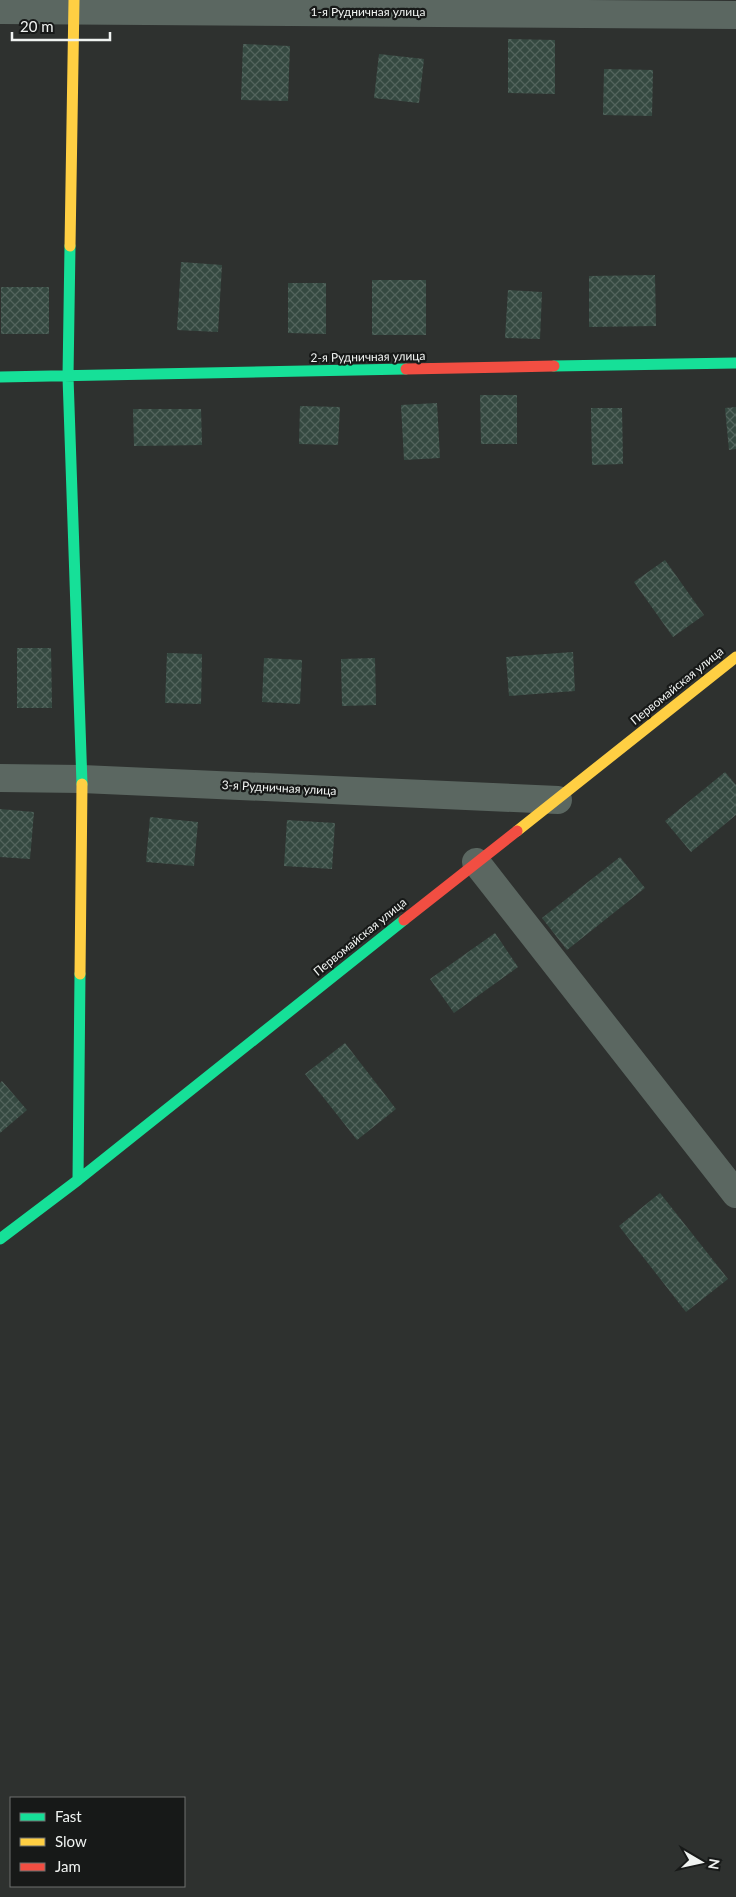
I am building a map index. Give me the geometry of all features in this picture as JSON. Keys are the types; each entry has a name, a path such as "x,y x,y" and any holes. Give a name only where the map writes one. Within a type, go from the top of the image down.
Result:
{"street":[{"name":"1-я Рудничная улица","path":"0,10 73,5 736,15"},
{"path":"73,5 68,377 82,779 78,1180"},
{"name":"2-я Рудничная улица","path":"0,376 68,377 736,363"},
{"name":"Первомайская улица","path":"0,1239 78,1180 736,657"},
{"name":"3-я Рудничная улица","path":"0,778 82,779 558,800"},
{"path":"476,862 736,1194"}],"building":[{"path":"508,39 555,40 555,94 508,93"},
{"path":"243,44 290,46 288,101 241,100"},
{"path":"379,54 424,59 419,103 374,98"},
{"path":"604,69 653,70 652,116 603,115"},
{"path":"181,262 222,265 218,332 177,330"},
{"path":"655,275 656,326 589,327 589,276"},
{"path":"372,280 426,280 426,335 372,335"},
{"path":"288,283 326,283 326,334 288,333"},
{"path":"1,287 49,287 49,334 1,334"},
{"path":"508,290 542,292 540,339 505,338"},
{"path":"480,395 517,395 517,444 481,444"},
{"path":"437,403 440,458 404,460 401,405"},
{"path":"300,406 340,407 338,445 299,444"},
{"path":"736,407 736,449 729,450 725,408"},
{"path":"591,408 622,408 623,464 592,465"},
{"path":"133,409 201,409 202,445 134,446"},
{"path":"665,560 704,615 673,637 634,582"},
{"path":"17,648 51,648 52,708 17,708"},
{"path":"573,652 575,691 509,696 506,657"},
{"path":"167,653 202,654 201,704 165,703"},
{"path":"264,658 302,660 300,704 262,702"},
{"path":"375,658 376,705 342,706 341,659"},
{"path":"725,772 736,785 736,815 691,852 665,821"},
{"path":"0,809 34,812 30,859 0,857"},
{"path":"150,817 198,822 194,866 146,862"},
{"path":"287,820 335,823 332,869 284,866"},
{"path":"620,857 645,888 567,950 542,918"},
{"path":"495,933 518,967 454,1013 430,979"},
{"path":"345,1043 396,1109 357,1140 305,1074"},
{"path":"2,1081 27,1110 0,1133 0,1083"},
{"path":"660,1193 728,1279 686,1312 619,1226"}],"traffic: fast":[{"path":"70,246 68,377 82,784"},
{"path":"554,366 736,363"},
{"path":"0,377 406,369"},
{"path":"0,1239 78,1180 404,920"},
{"path":"78,1180 80,974"}],"traffic: slow":[{"path":"70,246 74,0"},
{"path":"517,831 736,657"},
{"path":"80,974 82,784"}],"traffic: jam":[{"path":"406,369 554,366"},
{"path":"404,920 517,831"}]}
